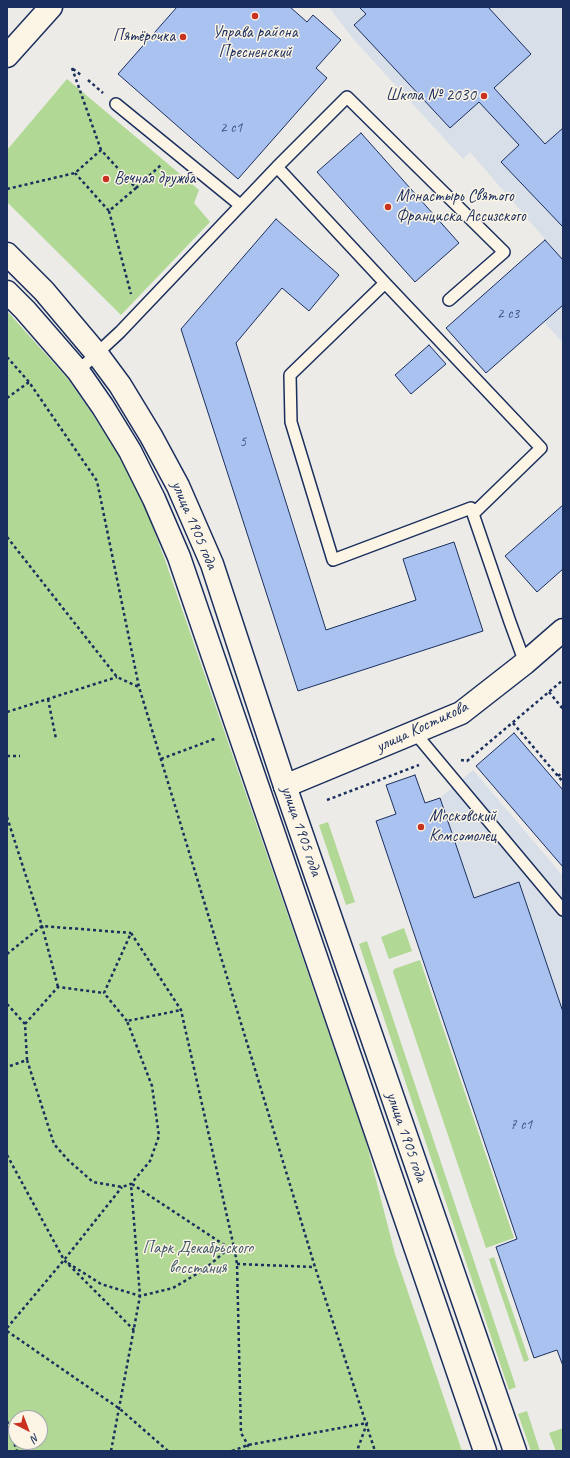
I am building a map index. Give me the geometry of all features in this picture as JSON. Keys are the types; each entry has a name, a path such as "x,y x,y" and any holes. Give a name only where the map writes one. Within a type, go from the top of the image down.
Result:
{"main road":[{"path":"7,56 51,7"},
{"name":"улица 1905 года","path":"7,254 44,291 97,354 120,385 151,436 178,486 212,564 285,786 515,1451"},
{"name":"улица 1905 года","path":"7,292 78,370 104,407 130,451 154,498 179,557 485,1451"},
{"name":"улица Костикова","path":"285,786 461,714 525,663 557,635"}],"lane":[{"path":"78,370 97,354 240,205 347,97 504,252 449,300"},
{"path":"116,104 240,205"},
{"path":"277,167 541,448 473,514"},
{"path":"385,283 290,375 291,422 333,560 471,508 525,663"},
{"path":"415,733 563,910"}],"path":[{"path":"81,75 72,68 102,150 136,188"},
{"path":"7,189 75,173 102,150"},
{"path":"109,212 175,152"},
{"path":"75,173 109,212 136,314"},
{"path":"7,357 29,382 97,481 139,687 315,1267 375,1451"},
{"path":"7,398 29,382"},
{"path":"7,537 117,677 139,687"},
{"path":"7,712 117,677"},
{"path":"549,692 563,709"},
{"path":"48,698 56,739"},
{"path":"513,723 563,782"},
{"path":"161,759 218,737"},
{"path":"7,756 20,756"},
{"path":"558,776 563,772"},
{"path":"7,817 42,926 58,987"},
{"path":"7,954 42,926 131,933"},
{"path":"104,993 131,933"},
{"path":"131,933 181,1010 235,1252 237,1264 241,1433 248,1445 246,1451"},
{"path":"58,987 104,993 127,1021 152,1086 159,1136 150,1161 131,1184 122,1188 7,1330 120,1408 168,1451"},
{"path":"25,1024 58,987"},
{"path":"7,1004 25,1024 27,1060 54,1144 68,1160 93,1182 122,1188"},
{"path":"127,1021 181,1010"},
{"path":"7,1067 27,1060"},
{"path":"7,1155 64,1260 134,1331"},
{"path":"131,1184 235,1252"},
{"path":"111,1451 140,1296 131,1184"},
{"path":"64,1260 101,1284 140,1296 173,1288 205,1269 229,1248"},
{"path":"237,1264 315,1267"},
{"path":"7,1421 17,1451"},
{"path":"232,1451 248,1445 367,1423"},
{"path":"357,1451 367,1423"}],"shaded area":[{"name":"Школа № 2030","path":"329,7 563,7 563,260 470,152 463,159 354,40"},
{"path":"563,305 563,343 544,322"},
{"path":"473,770 563,876 563,1366 557,1350 534,1358 496,1247 517,1239 376,821 396,814 386,785 415,775 425,803 440,798"}],"green space":[{"path":"67,79 199,190 194,203 210,222 121,315 7,202 7,150"},
{"name":"Парк Декабрьского восстания","path":"7,311 68,379 121,459 143,501 165,560 366,1141 395,1254 462,1451 7,1451"},
{"path":"328,822 355,902 346,905 319,825"},
{"path":"404,928 412,951 389,959 381,937"},
{"path":"367,941 516,1387 509,1390 359,944"},
{"path":"420,960 514,1238 486,1248 393,972 394,969"},
{"path":"494,1257 529,1360 524,1362 489,1259"},
{"path":"527,1411 540,1451 531,1451 518,1414"},
{"path":"563,1428 563,1451 556,1451 549,1433"}],"building":[{"path":"177,7 290,7 307,22 313,15 341,40 316,68 327,78 238,179 118,74"},
{"path":"359,7 488,7 531,54 494,88 545,144 563,128 563,227 501,162 519,145 479,102 450,128 354,25 366,14"},
{"name":"Монастырь Святого Франциска Ассизского","path":"361,133 459,243 415,282 317,172"},
{"path":"276,219 339,275 309,311 282,288 236,343 326,630 416,600 403,559 454,542 483,631 298,691 181,329"},
{"path":"545,240 563,260 563,305 486,373 446,328"},
{"path":"429,345 446,364 411,394 395,375"},
{"path":"563,505 563,569 537,592 505,556"},
{"path":"514,733 563,790 563,867 476,766"},
{"path":"415,775 425,803 440,798 474,898 519,882 563,1012 563,1366 557,1350 534,1358 496,1247 517,1239 376,821 396,814 386,785"}],"place":[{"name":"Управа района Пресненский","path":"255,16"},
{"name":"Пятёрочка","path":"183,37"},
{"name":"Школа № 2030","path":"484,96"},
{"name":"Вечная дружба","path":"106,179"},
{"name":"Монастырь Святого Франциска Ассизского","path":"388,207"},
{"name":"Московский Комсомолец","path":"421,827"}]}
